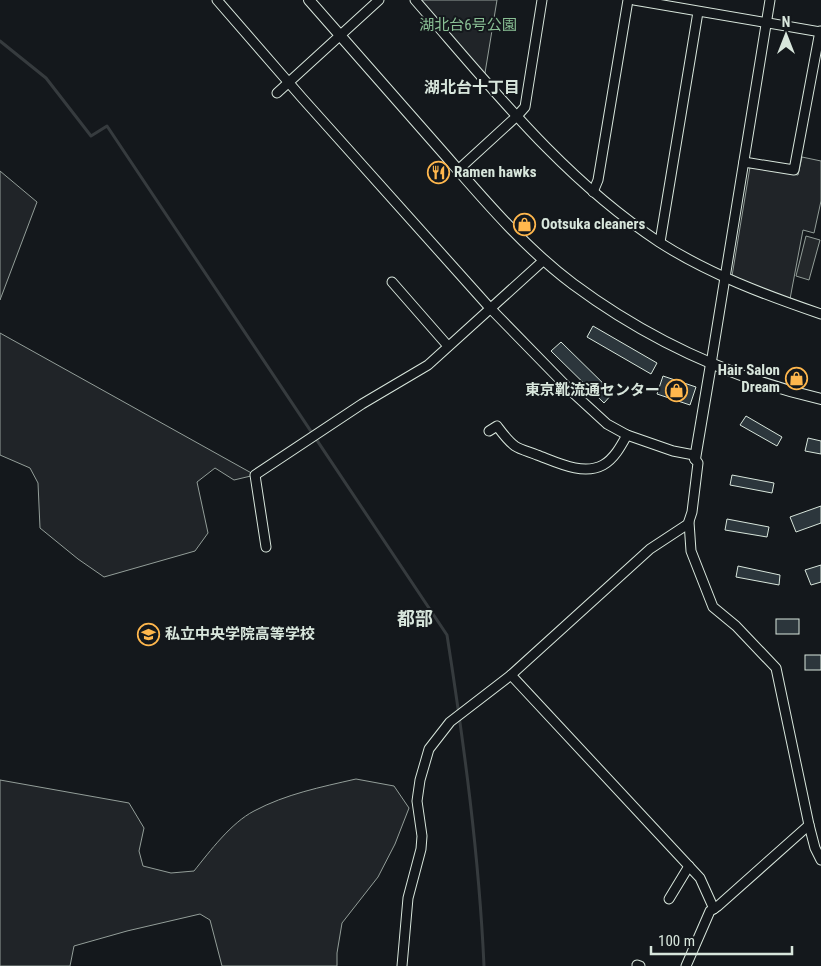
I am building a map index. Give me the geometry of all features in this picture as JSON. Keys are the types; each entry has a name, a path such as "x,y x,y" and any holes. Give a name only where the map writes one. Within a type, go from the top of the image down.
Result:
{"street":[{"path":"217,0 490,308 571,391 607,424 626,435 695,457"},
{"path":"309,0 500,217 544,260 572,284 669,344 711,364 774,387 821,400"},
{"path":"276,93 379,0"},
{"path":"416,0 553,155 593,192 660,242 724,278 821,314"},
{"path":"458,170 526,107 542,0"},
{"path":"593,192 598,180 628,0"},
{"path":"634,0 820,32 794,170 744,162"},
{"path":"770,0 695,457 698,463 689,522 691,551 712,607 736,626 776,668 809,825 815,848 821,860"},
{"path":"660,242 698,12"},
{"path":"266,546 255,475 362,404 428,365 544,260"},
{"path":"392,282 448,346"},
{"path":"489,431 497,426 504,436 517,447 558,464 574,468 602,465 613,456 626,435"},
{"path":"402,966 408,898 421,849 422,836 418,801 420,780 429,749 450,722 510,675 650,550 689,522"},
{"path":"510,675 700,878 714,908"},
{"path":"686,966 710,911 809,825"},
{"path":"669,899 689,866"}],"green space":[{"name":"湖北台6号公園","path":"415,0 497,0 484,79"},
{"path":"802,157 821,161 821,201 814,233 803,230 790,299 732,276 750,167 798,175"},
{"path":"0,171 37,202 0,300"},
{"path":"0,333 255,475 234,480 215,468 197,482 208,533 195,551 104,577 78,559 40,528 38,483 30,468 0,455"},
{"path":"356,779 394,786 409,808 395,844 378,877 342,923 337,953 337,966 222,966 210,920 200,914 74,946 70,966 0,966 0,780 129,803 144,828 139,851 143,866 171,873 194,871 229,830 254,811 291,796"}],"shaded area":[{"path":"806,236 820,240 809,280 796,276"}],"building":[{"path":"593,326 657,363 651,374 587,337"},
{"path":"561,342 613,393 604,403 551,351"},
{"name":"東京靴流通センター","path":"663,376 696,387 690,405 657,394"},
{"path":"746,416 782,437 777,446 740,425"},
{"path":"808,438 821,441 821,454 805,451"},
{"path":"732,475 774,483 772,493 730,485"},
{"path":"821,506 821,523 796,532 790,517"},
{"path":"727,519 769,527 767,537 725,530"},
{"path":"821,565 821,582 811,585 805,570"},
{"path":"738,566 780,575 779,585 736,577"},
{"path":"776,619 799,619 799,634 776,634"},
{"path":"805,655 821,655 821,670 805,670"}],"waterway":[{"path":"0,41 46,78 91,136 107,126 447,635 470,800 482,924 484,966"}],"place":[{"name":"Ramen hawks","path":"438,172"},
{"name":"Ootsuka cleaners","path":"525,224"},
{"name":"Hair Salon Dream","path":"796,379"},
{"name":"東京靴流通センター","path":"676,390"},
{"name":"私立中央学院高等学校","path":"149,634"}],"district":[{"name":"湖北台十丁目","path":"472,87"},
{"name":"都部","path":"415,618"}]}
